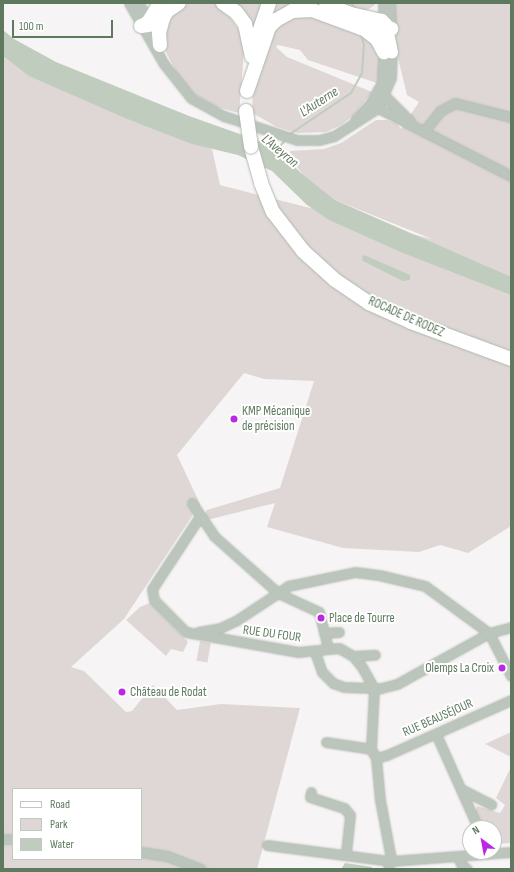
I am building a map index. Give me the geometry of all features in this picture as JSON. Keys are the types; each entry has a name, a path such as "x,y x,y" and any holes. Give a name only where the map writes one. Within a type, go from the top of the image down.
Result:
{"highway":[{"path":"160,45 160,26 163,18 167,11 179,3"},
{"path":"223,3 236,12 245,24 252,56"},
{"path":"247,91 252,56 269,3"},
{"path":"247,91 270,28 285,15 300,10 312,10 361,28 377,39 388,52"},
{"path":"147,24 163,18"},
{"path":"361,28 386,28"},
{"name":"ROCADE DE RODEZ","path":"247,91 246,111 255,165 270,202 284,224 318,266 369,303 411,322 511,359"},
{"name":"ROCADE DE RODEZ","path":"284,224 320,260 363,292 397,308 511,351"}],"main road":[{"path":"147,24 157,3"},
{"path":"325,3 386,28 388,52"}],"street":[{"path":"129,3 147,24 160,45 174,80"},
{"path":"139,3 147,24 174,80 191,98 206,109 273,134 288,138 319,140 334,136 378,108 382,93 388,52"},
{"path":"383,3 386,28"},
{"path":"386,28 390,3"},
{"path":"347,128 382,93"},
{"path":"382,93 414,125"},
{"path":"424,131 440,111 454,103 511,117"},
{"path":"378,108 414,125 511,176"},
{"path":"192,503 223,546 278,593 320,612 328,647"},
{"name":"RUE DU FOUR","path":"200,516 152,589 151,596 186,632 197,633 226,641 315,652"},
{"path":"197,633 220,628 237,620 288,586 355,572 413,582 426,586 489,633 511,676"},
{"path":"390,865 380,800 376,758 370,749 374,689 362,667 353,656 339,648 328,647 315,652 322,672 333,683 344,687 374,689 397,684 489,633 511,627"},
{"path":"324,633 340,632"},
{"path":"353,656 375,654"},
{"name":"RUE BEAUSÉJOUR","path":"376,758 436,734 511,700"},
{"path":"436,734 475,820"},
{"path":"326,742 370,749"},
{"path":"461,789 491,804"},
{"path":"311,792 310,797 344,808 350,815 346,854"},
{"path":"268,845 346,854 390,865 462,856"},
{"path":"142,852 167,856 201,869"},
{"path":"458,857 461,864 467,869"}],"green space":[{"path":"188,3 213,3 223,7 245,39 239,113 217,107 193,93 179,77 167,54 164,47 165,22"},
{"path":"229,3 264,3 253,37"},
{"path":"274,3 319,3 329,8 312,7 267,24"},
{"path":"340,3 374,3 375,5 364,12"},
{"path":"392,3 511,3 511,526 468,553 440,545 419,552 343,548 267,527 275,503 207,520 204,515 207,510 280,488 314,381 264,379 244,373 177,455 200,504 124,619 71,667 84,671 126,712 132,711 153,685 177,710 221,704 300,708 257,869 3,869 3,56 30,76 122,117 212,149 220,185 432,239 335,200 303,175 290,157 290,151 324,149 341,143 376,120 387,120 397,124 401,129 419,102 407,95 397,54"},
{"path":"301,12 376,39 381,58 377,83 308,60 300,50 278,45 276,47 287,57 372,92 354,115 341,125 326,132 297,133 277,127 252,113 253,84 273,29"},
{"path":"150,603 188,642 183,652 171,649 166,656 126,620 140,607"},
{"path":"200,641 211,643 207,663 197,661"},
{"path":"511,732 511,757 485,744"},
{"path":"511,767 511,843 502,844 502,820 478,820 475,812 477,806 500,813 505,805 496,798"}],"water":[{"path":"3,30 14,39 56,62 189,116 274,146 301,173 335,200 511,277 511,295 403,253 329,220 307,205 272,171 238,155 192,144 122,117 29,76 3,56"},
{"path":"364,255 410,275 410,280 403,281 363,261 362,257"},
{"path":"345,863 372,867 372,869 341,869"}],"waterway":[{"name":"L'Auterne","path":"351,3 354,7"},
{"name":"L'Auterne","path":"290,134 351,93 362,73 364,45 361,34"},
{"name":"L'Auterne","path":"276,151 286,139"}],"place":[{"name":"KMP Mécanique de précision","path":"234,419"},
{"name":"Place de Tourre","path":"321,618"},
{"name":"Olemps La Croix","path":"502,668"},
{"name":"Château de Rodat","path":"122,692"}],"water label":[{"name":"L'Aveyron","path":"280,151"}]}
